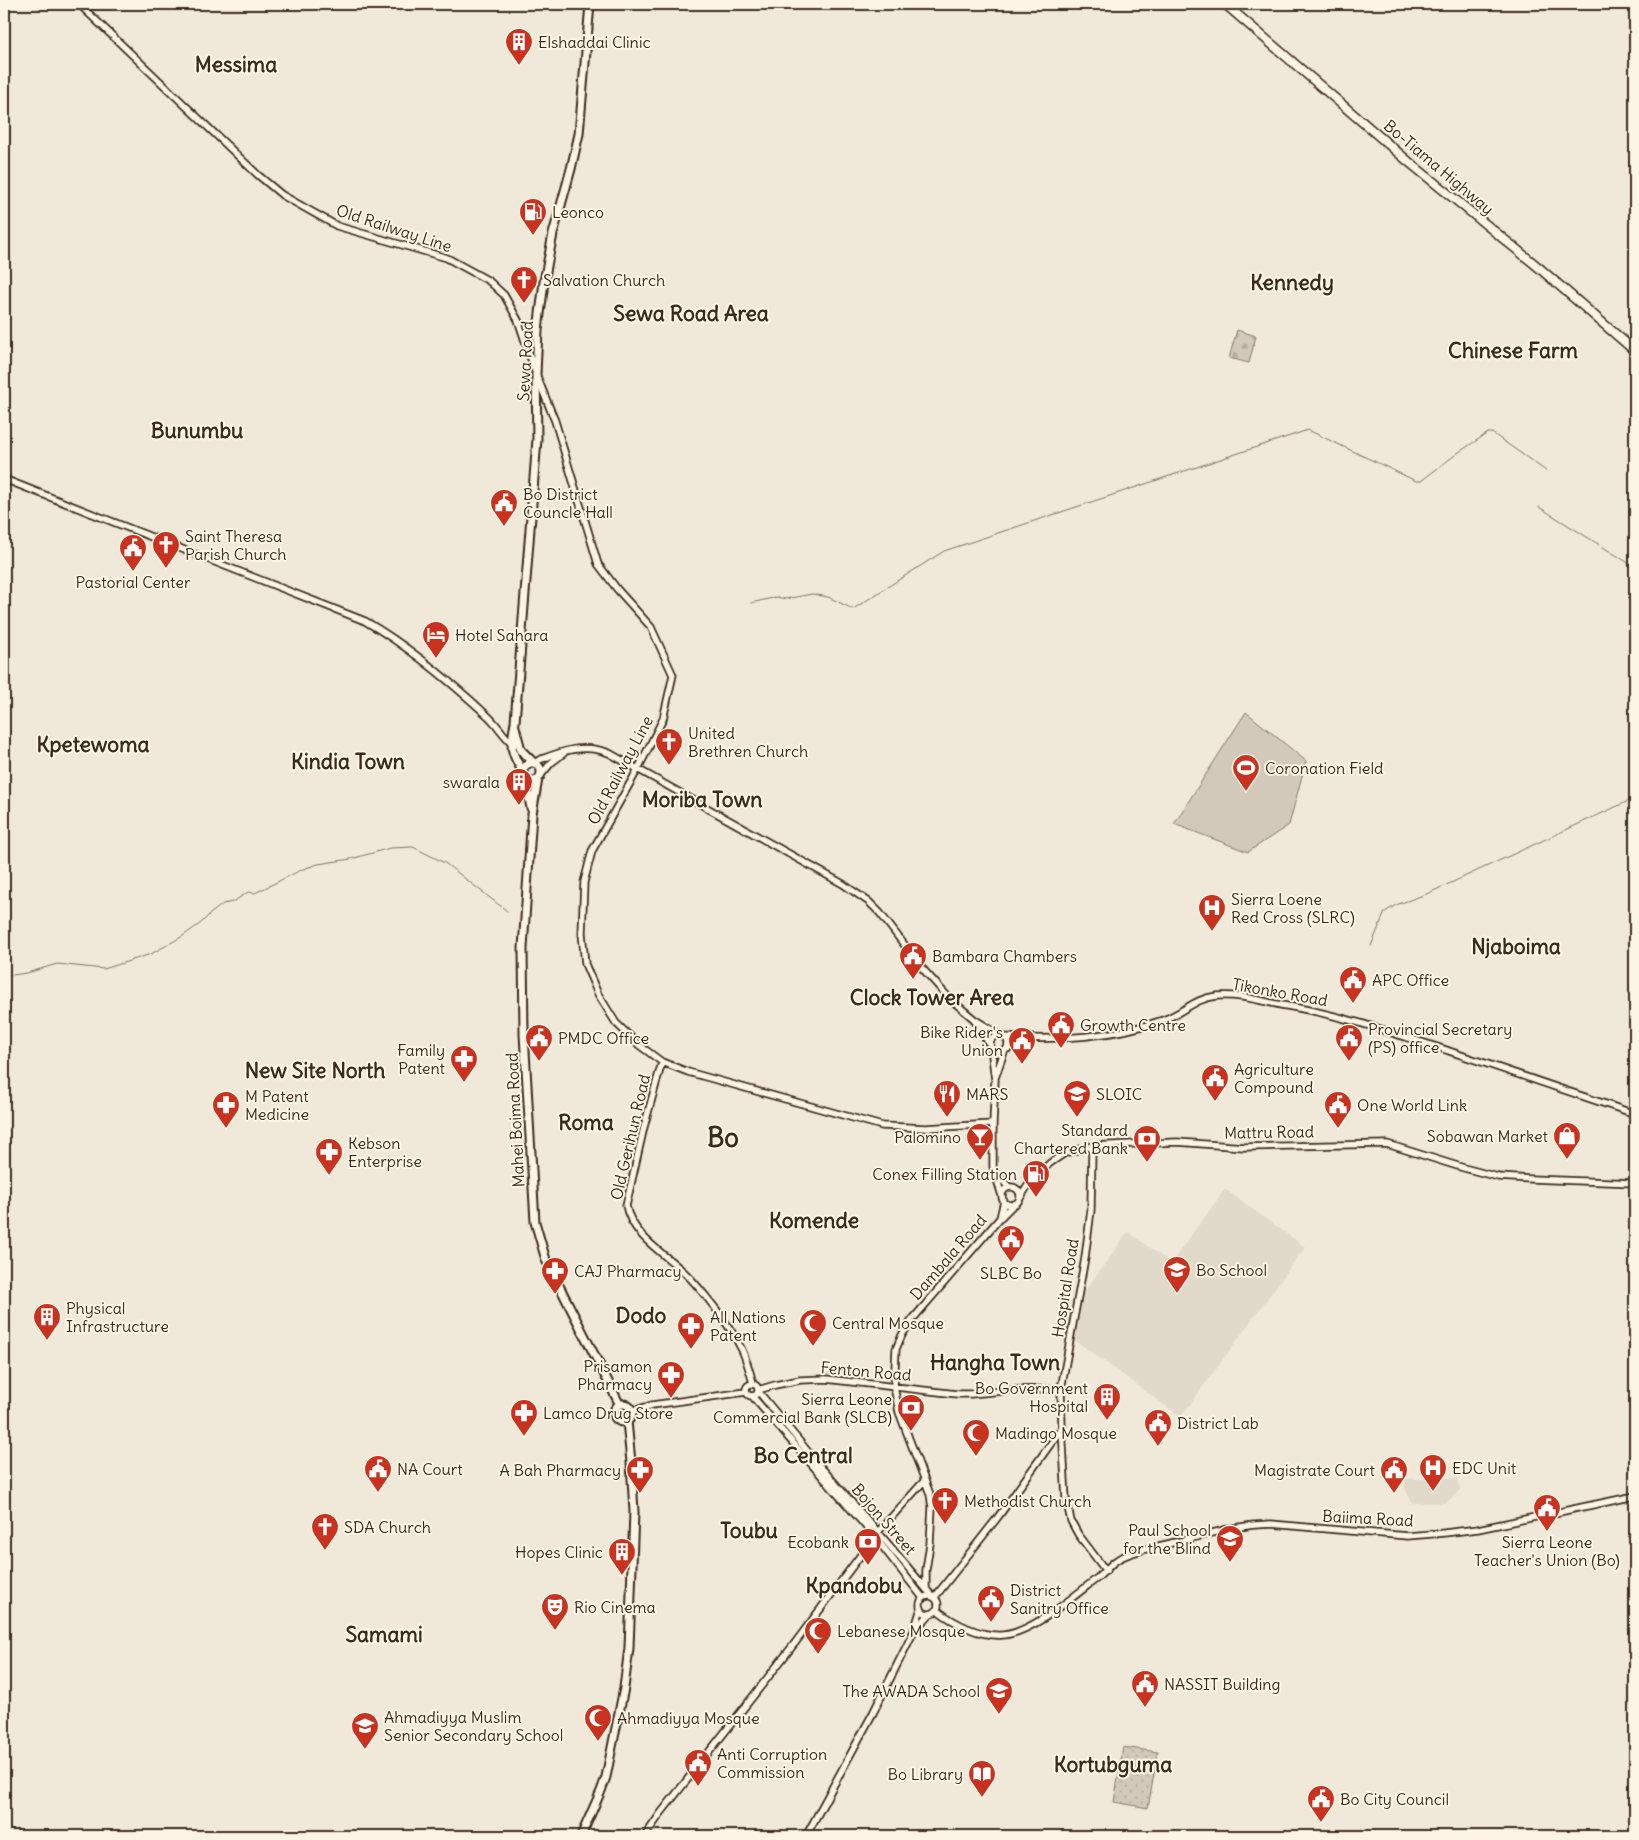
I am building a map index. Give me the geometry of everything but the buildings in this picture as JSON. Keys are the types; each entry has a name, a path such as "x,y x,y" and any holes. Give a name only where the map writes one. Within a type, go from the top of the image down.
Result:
{"highway":[{"name":"Bo-Tiama Highway","path":"1225,4 1409,162 1537,266 1635,352"}],"main road":[{"name":"Sewa Road","path":"515,724 537,435 536,374 538,330 548,256 580,128 590,4"},
{"path":"515,724 511,743 513,755 524,775 530,781 540,777"},
{"path":"515,724 521,750 540,767 540,777 532,814"},
{"path":"532,814 524,775 526,765 534,763"},
{"name":"Mahei Boima Road","path":"532,814 523,948 524,1024 535,1222 541,1246 553,1276 620,1405"},
{"path":"620,1405 627,1405 632,1411 631,1417 627,1421 621,1421 616,1416 615,1410 620,1405"},
{"path":"581,1836 606,1777 624,1688 629,1648 634,1531 627,1421"}],"street":[{"name":"Old Railway Line","path":"80,4 258,175 282,195 337,226 447,258 489,281 504,295 518,320 536,374 555,420 598,564 617,589 651,627 673,675 663,719 638,769 592,851 584,882 582,932 586,964 598,994 616,1022 639,1045 662,1062 688,1072 882,1126 926,1128 993,1124"},
{"path":"4,479 366,621 388,634 448,680 490,717 511,743 521,750"},
{"path":"534,763 566,751 584,748 602,750 843,884 869,902 880,913 922,968 949,998 974,1019 1003,1036 1008,1043 995,1080"},
{"path":"540,777 550,763 566,751"},
{"name":"Tikonko Road","path":"1032,1039 1100,1034 1133,1029 1164,1020 1199,999 1218,996 1238,997 1318,1011 1372,1026 1635,1114"},
{"path":"974,1019 996,1053 1032,1039"},
{"path":"994,1172 1010,1187 1019,1192 1016,1202 1009,1204 1003,1198 994,1172 993,1124 995,1080 991,1047 993,1037 1003,1036 1032,1039"},
{"name":"Old Gerihun Road","path":"662,1062 626,1206 627,1214 639,1232 690,1278 719,1315 742,1350 753,1383"},
{"name":"Mattru Road","path":"1016,1202 1030,1182 1065,1153 1092,1146 1177,1142 1244,1147 1387,1144 1464,1168 1498,1176 1531,1180 1550,1179 1635,1183"},
{"name":"Hospital Road","path":"1092,1146 1091,1210 1080,1287 1061,1389 1062,1428 1066,1499 1071,1521 1078,1534 1106,1571"},
{"name":"Mattru Road","path":"1010,1187 1030,1182"},
{"path":"1003,1198 1004,1190 1010,1187"},
{"name":"Dambala Road","path":"1000,1218 1003,1198"},
{"name":"Dambala Road","path":"926,1589 932,1507 930,1494 899,1412 894,1387 896,1349 902,1335 912,1320 1016,1202"},
{"name":"Fenton Road","path":"758,1391 800,1380 826,1379 970,1394 1012,1390 1061,1389"},
{"path":"632,1411 652,1405 746,1392 752,1396 758,1391 757,1385 753,1383 747,1386 746,1392"},
{"name":"Bojon Street","path":"758,1391 877,1534 921,1595"},
{"name":"Bojon Street","path":"752,1396 933,1596"},
{"path":"933,1596 998,1518 1062,1428"},
{"path":"645,1836 877,1534 925,1480"},
{"name":"Baiima Road","path":"936,1610 955,1623 995,1635 1013,1634 1038,1622 1122,1557 1215,1531 1249,1525 1271,1524 1365,1533 1416,1535 1478,1529 1635,1496"},
{"name":"Dambala Road","path":"921,1595 921,1584 926,1570"},
{"path":"806,1836 873,1713 914,1631 921,1608 921,1595 933,1596"},
{"path":"914,1631 936,1610 938,1604 933,1596"},
{"path":"921,1608 925,1613 930,1614"}],"shaded area":[{"name":"Bo School","path":"1225,1189 1305,1247 1181,1417 1058,1328 1128,1232 1171,1263"},
{"name":"EDC Unit","path":"1458,1478 1460,1490 1446,1503 1412,1503 1405,1488 1405,1479"}],"green space":[{"path":"1237,330 1256,336 1249,363 1229,358"},
{"name":"Coronation Field","path":"1246,712 1306,761 1289,825 1248,852 1174,824"},
{"path":"1123,1747 1158,1752 1148,1808 1114,1802"}],"waterway":[{"path":"751,603 777,597 785,599 812,594 828,597 853,609 944,551 1308,430 1416,481 1421,481 1488,433 1492,433 1546,471"},
{"path":"1539,507 1635,567"},
{"path":"1371,946 1385,912 1396,905 1429,893 1635,798"},
{"path":"4,976 27,973 57,964 104,969 151,954 183,936 223,904 233,902 248,892 255,893 303,869 318,864 351,859 390,848 413,847 445,863 507,911"}],"place":[{"name":"Elshaddai Clinic","path":"519,66"},
{"name":"Leonco","path":"533,236"},
{"name":"Salvation Church","path":"524,304"},
{"name":"Bo District Councle Hall","path":"504,527"},
{"name":"Saint Theresa Parish Church","path":"166,569"},
{"name":"Pastorial Center","path":"133,572"},
{"name":"Hotel Sahara","path":"436,659"},
{"name":"United Brethren Church","path":"669,766"},
{"name":"Coronation Field","path":"1246,792"},
{"name":"swarala","path":"519,806"},
{"name":"Sierra Loene Red Cross (SLRC)","path":"1212,932"},
{"name":"Bambara Chambers","path":"913,980"},
{"name":"APC Office","path":"1353,1004"},
{"name":"Growth Centre","path":"1061,1049"},
{"name":"PMDC Office","path":"539,1062"},
{"name":"Provincial Secretary (PS) office","path":"1349,1062"},
{"name":"Bike Rider's Union","path":"1022,1065"},
{"name":"Family Patent","path":"464,1083"},
{"name":"Agriculture Compound","path":"1215,1102"},
{"name":"MARS","path":"947,1118"},
{"name":"SLOIC","path":"1077,1118"},
{"name":"M Patent Medicine","path":"226,1129"},
{"name":"One World Link","path":"1338,1129"},
{"name":"Sobawan Market","path":"1567,1160"},
{"name":"Palomino","path":"980,1161"},
{"name":"Standard Chartered Bank","path":"1147,1163"},
{"name":"Kebson Enterprise","path":"329,1176"},
{"name":"Conex Filling Station","path":"1036,1198"},
{"name":"SLBC Bo","path":"1011,1263"},
{"name":"Bo School","path":"1177,1294"},
{"name":"CAJ Pharmacy","path":"555,1295"},
{"name":"Physical Infrastructure","path":"47,1341"},
{"name":"Central Mosque","path":"813,1347"},
{"name":"All Nations Patent","path":"691,1350"},
{"name":"Prisamon Pharmacy","path":"671,1399"},
{"name":"Bo Government Hospital","path":"1107,1421"},
{"name":"Sierra Leone Commercial Bank (SLCB)","path":"911,1432"},
{"name":"Lamco Drug Store","path":"524,1437"},
{"name":"District Lab","path":"1158,1447"},
{"name":"Madingo Mosque","path":"976,1457"},
{"name":"EDC Unit","path":"1433,1492"},
{"name":"NA Court","path":"378,1493"},
{"name":"A Bah Pharmacy","path":"640,1494"},
{"name":"Magistrate Court","path":"1394,1494"},
{"name":"Methodist Church","path":"945,1525"},
{"name":"Sierra Leone Teacher's Union (Bo)","path":"1547,1532"},
{"name":"SDA Church","path":"325,1551"},
{"name":"Paul School for the Blind","path":"1230,1563"},
{"name":"Ecobank","path":"868,1566"},
{"name":"Hopes Clinic","path":"622,1576"},
{"name":"District Sanitry Office","path":"991,1623"},
{"name":"Rio Cinema","path":"555,1631"},
{"name":"Lebanese Mosque","path":"818,1655"},
{"name":"NASSIT Building","path":"1145,1708"},
{"name":"The AWADA School","path":"999,1715"},
{"name":"Ahmadiyya Mosque","path":"598,1742"},
{"name":"Ahmadiyya Muslim Senior Secondary School","path":"365,1750"},
{"name":"Anti Corruption Commission","path":"698,1787"},
{"name":"Bo Library","path":"982,1798"},
{"name":"Bo City Council","path":"1321,1823"}],"district":[{"name":"Messima","path":"236,64"},
{"name":"Kennedy","path":"1292,282"},
{"name":"Sewa Road Area","path":"691,313"},
{"name":"Chinese Farm","path":"1513,350"},
{"name":"Bunumbu","path":"197,430"},
{"name":"Kpetewoma","path":"93,744"},
{"name":"Kindia Town","path":"348,761"},
{"name":"Moriba Town","path":"702,799"},
{"name":"Njaboima","path":"1516,946"},
{"name":"Clock Tower Area","path":"932,997"},
{"name":"New Site North","path":"315,1070"},
{"name":"Roma","path":"586,1122"},
{"name":"Bo","path":"723,1137"},
{"name":"Komende","path":"814,1220"},
{"name":"Dodo","path":"641,1315"},
{"name":"Hangha Town","path":"995,1362"},
{"name":"Bo Central","path":"803,1455"},
{"name":"Toubu","path":"749,1530"},
{"name":"Kpandobu","path":"854,1585"},
{"name":"Samami","path":"384,1634"},
{"name":"Kortubguma","path":"1113,1764"}]}
